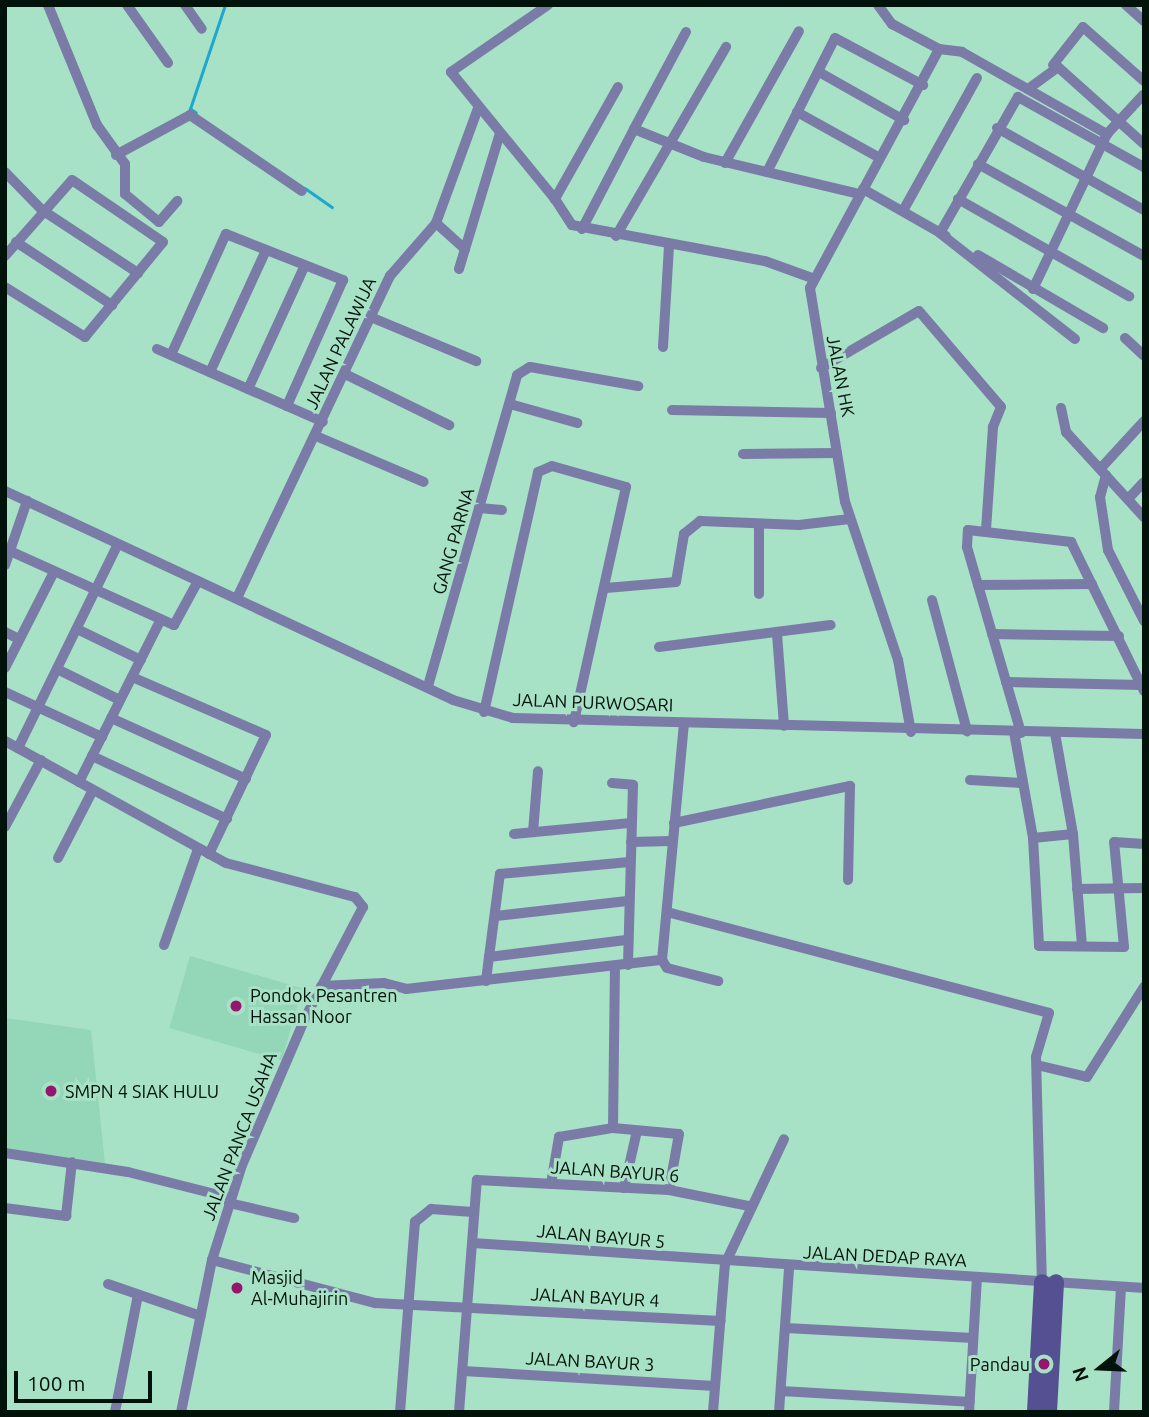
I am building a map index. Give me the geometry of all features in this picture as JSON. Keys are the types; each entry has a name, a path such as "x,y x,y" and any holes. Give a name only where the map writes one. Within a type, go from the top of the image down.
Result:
{"street":[{"path":"48,5 97,125 125,164 125,194 140,211 159,222 177,201"},
{"path":"127,5 168,63"},
{"path":"548,5 451,72 478,108 582,229 765,261 812,278 878,157 904,120 939,48"},
{"path":"878,5 892,24 939,48 962,52 1107,134"},
{"path":"1126,5 1144,21"},
{"path":"191,9 202,29"},
{"path":"1028,89 1053,65 1083,27 1144,81"},
{"path":"724,163 799,31"},
{"path":"582,229 686,33"},
{"path":"767,172 835,38 923,85"},
{"path":"616,236 726,47"},
{"path":"1053,65 1144,144"},
{"path":"819,72 904,120"},
{"path":"904,209 977,78"},
{"path":"555,199 618,87"},
{"path":"1033,289 1107,146 1107,134 1144,94"},
{"path":"940,233 1013,99 1022,97 1144,167"},
{"name":"JALAN PALAWIJA","path":"237,598 347,375 390,276 436,223 478,108"},
{"path":"797,112 878,157"},
{"path":"116,155 190,115 302,191"},
{"path":"997,128 1144,210"},
{"path":"634,129 669,147 724,163 861,192 904,209 1033,289 1103,328"},
{"path":"459,269 499,133"},
{"path":"978,164 1144,256"},
{"path":"5,172 42,209 138,273"},
{"path":"5,256 42,209 72,180 148,229 163,245 82,337 5,287"},
{"path":"958,199 1129,296"},
{"path":"436,223 465,249"},
{"path":"940,233 1075,339"},
{"path":"171,355 226,234 343,280 286,406"},
{"path":"16,242 112,305"},
{"path":"663,347 670,245"},
{"path":"210,372 266,250"},
{"path":"247,388 305,265"},
{"name":"JALAN HK","path":"812,278 821,368 850,519 898,660 911,732"},
{"path":"821,368 919,311 1001,407 986,530"},
{"path":"373,318 476,362"},
{"path":"1125,338 1144,356"},
{"path":"158,349 323,422"},
{"name":"GANG PARNA","path":"428,687 517,375 526,367 638,386"},
{"path":"347,375 449,425"},
{"path":"510,404 577,423"},
{"path":"1061,408 1066,432 1144,517"},
{"path":"671,410 831,413"},
{"path":"1144,421 1104,472 1100,497 1108,550 1144,621"},
{"path":"316,436 424,482"},
{"path":"743,454 837,453"},
{"path":"484,712 542,467 626,486 606,588 574,722"},
{"path":"1128,499 1144,482"},
{"name":"JALAN PURWOSARI","path":"5,491 484,712 574,722 684,723 911,732 1144,734"},
{"path":"5,565 27,501"},
{"path":"479,508 502,510"},
{"path":"606,588 676,582 684,534 692,523 759,524 850,519"},
{"path":"759,524 759,594"},
{"path":"1006,682 1142,688 1119,636 1066,540 986,530 965,532 1017,732 1022,783 1033,838 1039,946 1124,947 1114,842 1144,844"},
{"path":"18,748 118,544"},
{"path":"10,551 174,625 198,581"},
{"path":"5,668 54,572"},
{"path":"978,585 1091,584"},
{"path":"932,600 967,731"},
{"path":"79,782 161,619"},
{"path":"659,648 831,625"},
{"path":"77,629 141,660"},
{"path":"5,632 19,639"},
{"path":"777,634 784,726"},
{"path":"992,634 1119,636"},
{"path":"57,670 120,700"},
{"path":"132,677 266,735 209,854"},
{"path":"5,692 102,737"},
{"path":"111,718 246,779"},
{"path":"684,723 662,960 667,968 718,982"},
{"path":"1055,733 1073,834 1082,946"},
{"name":"JALAN PANCA USAHA","path":"5,741 209,854 361,901 360,921 321,986 230,1200 212,1260 181,1412"},
{"path":"92,756 227,819"},
{"path":"5,827 41,760"},
{"path":"533,832 538,771"},
{"path":"971,780 1022,783"},
{"path":"612,783 633,785 627,901 628,965"},
{"path":"674,823 850,786 848,880"},
{"path":"58,858 93,790"},
{"path":"514,834 631,823"},
{"path":"1033,838 1073,834"},
{"path":"631,842 671,841"},
{"path":"164,945 198,849"},
{"path":"486,981 500,874 629,862"},
{"path":"1077,889 1118,885 1144,888"},
{"path":"496,916 627,901"},
{"path":"667,912 1047,1012 1036,1057 1041,1066 1049,1282 1049,1412"},
{"path":"489,957 626,940"},
{"path":"321,986 384,983 406,989 662,960"},
{"path":"613,1128 615,966"},
{"path":"1041,1066 1087,1077 1144,987"},
{"path":"551,1184 559,1137 613,1128 679,1134 669,1190"},
{"path":"624,1188 637,1131"},
{"path":"713,1412 725,1264 749,1206 784,1139"},
{"path":"5,1153 72,1162 294,1218"},
{"path":"5,1208 66,1216 72,1162"},
{"name":"JALAN BAYUR 6","path":"473,1212 477,1180 669,1190 749,1206"},
{"path":"400,1412 404,1304 415,1222 431,1209 473,1212 473,1243 459,1412"},
{"name":"JALAN BAYUR 5","path":"473,1243 725,1264"},
{"name":"JALAN BAYUR 4","path":"212,1260 375,1303 721,1321"},
{"name":"JALAN DEDAP RAYA","path":"725,1264 1144,1288"},
{"path":"779,1412 789,1268"},
{"path":"780,1391 969,1407 977,1278"},
{"path":"108,1284 201,1316"},
{"path":"1114,1412 1121,1287"},
{"path":"115,1412 138,1295"},
{"path":"1035,1412 1048,1303"},
{"path":"786,1328 973,1338"},
{"name":"JALAN BAYUR 3","path":"463,1371 715,1386"}],"shaded area":[{"name":"Pondok Pesantren Hassan Noor","path":"190,956 302,988 282,1060 169,1028"},
{"name":"SMPN 4 SIAK HULU","path":"5,1018 91,1030 105,1165 5,1151"}],"waterway":[{"path":"196,113 190,109 225,5"},
{"path":"305,188 332,207"}],"place":[{"name":"Pondok Pesantren Hassan Noor","path":"236,1006"},
{"name":"SMPN 4 SIAK HULU","path":"51,1091"},
{"name":"Masjid Al-Muhajirin","path":"237,1288"},
{"name":"Pandau","path":"1044,1364"}]}
